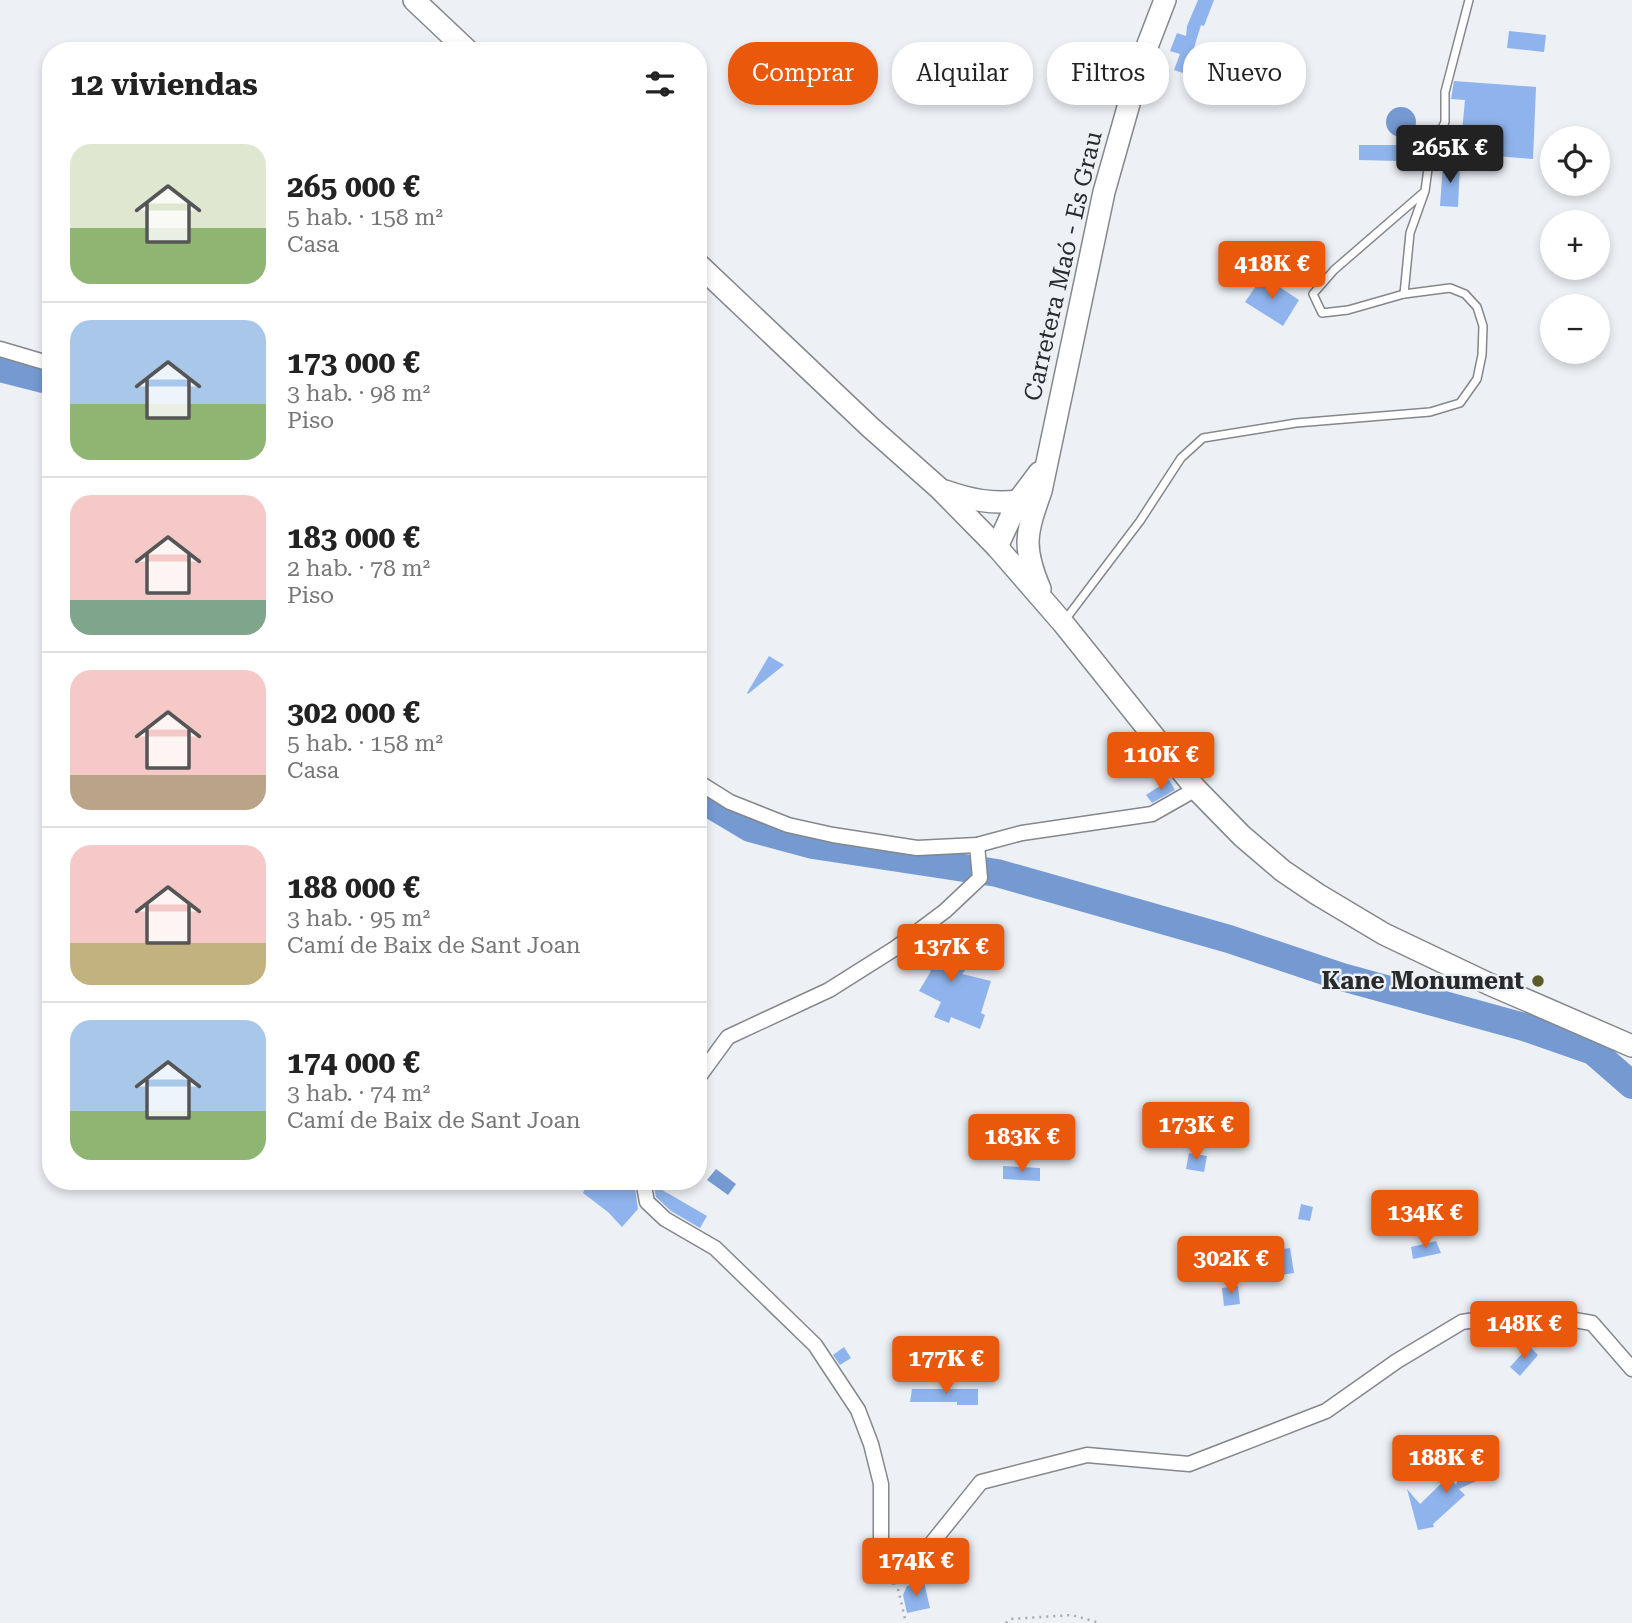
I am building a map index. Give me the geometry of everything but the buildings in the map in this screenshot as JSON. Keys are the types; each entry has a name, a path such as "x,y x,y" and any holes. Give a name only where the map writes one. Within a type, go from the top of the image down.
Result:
{"main road":[{"path":"414,0 458,42"},
{"name":"Carretera Maó - Es Grau","path":"1030,520 1041,491 1044,465 1104,192 1140,65 1165,0"},
{"path":"707,273 870,427 940,489 997,547 1196,789 1242,836 1283,871 1384,934 1632,1046"},
{"path":"997,547 1018,501 1030,488 1044,465"},
{"path":"940,489 975,501 1018,501"},
{"path":"997,547 1015,536 1030,520"},
{"path":"1030,520 1027,536 1031,567 1048,607"}],"street":[{"path":"0,349 42,361"},
{"path":"707,788 730,802 788,825 917,848 977,845 1022,833 1152,814 1196,789"},
{"path":"707,1066 728,1037 829,990 945,911 980,878 977,845"},
{"path":"645,1190 647,1202 665,1219 715,1248 815,1345 858,1410 871,1444 881,1484 881,1548 894,1576 911,1569 981,1482 1087,1455 1189,1464 1326,1411 1397,1361 1462,1322 1527,1312 1592,1323 1632,1369"}],"lane":[{"path":"1404,294 1410,233 1425,191 1430,154 1445,122 1445,92 1469,0"},
{"path":"1063,624 1140,521 1181,458 1203,438 1296,424 1430,412 1460,403 1477,379 1482,355 1483,326 1477,307 1465,294 1450,288 1404,294 1348,310 1322,313 1313,294 1334,270 1425,191"}],"path":[{"path":"894,1576 906,1623"},
{"path":"1006,1623 1010,1619 1072,1615 1100,1623"}],"water":[{"path":"1401,107 1412,111 1416,122 1412,133 1401,137 1390,133 1386,122 1390,111"},
{"path":"716,1169 736,1184 728,1195 707,1180"}],"waterway":[{"path":"0,368 42,379"},
{"path":"707,802 750,828 813,845 997,873 1229,939 1342,977 1524,1027 1593,1051 1632,1085"}],"place":[{"name":"Kane Monument","path":"1538,981"}]}
